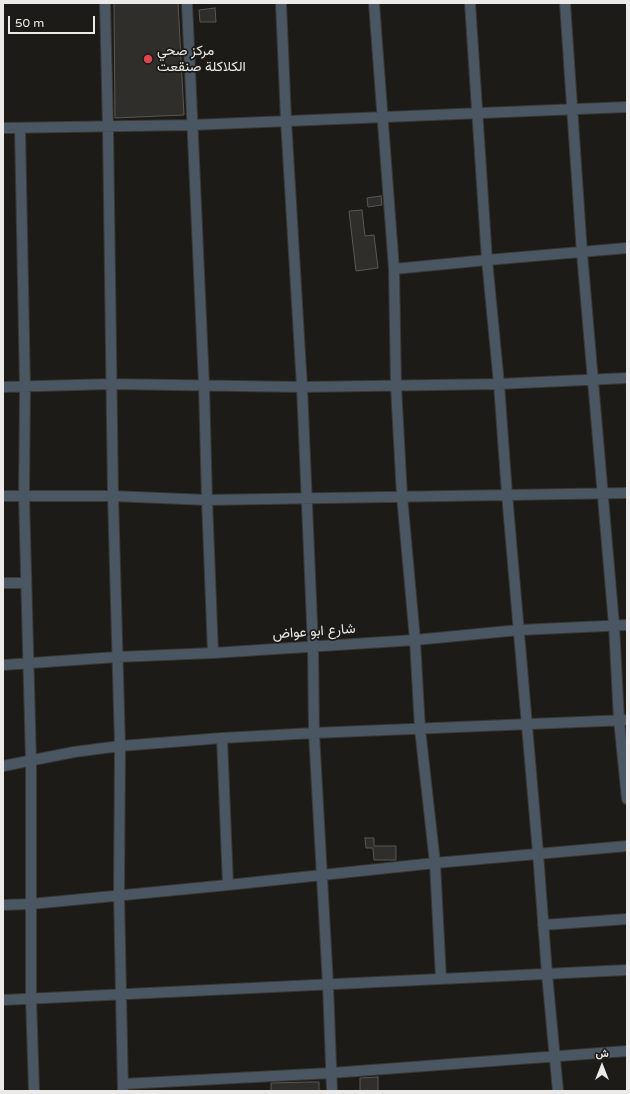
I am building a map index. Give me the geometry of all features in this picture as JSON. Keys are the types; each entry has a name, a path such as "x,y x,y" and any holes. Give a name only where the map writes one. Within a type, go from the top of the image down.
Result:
{"street":[{"path":"105,3 113,496 120,746 118,895 123,1088 627,1051"},
{"path":"187,3 204,385 213,653"},
{"path":"281,3 286,120 302,387 313,646 314,732 328,985 332,1091"},
{"path":"374,3 394,269 396,386 402,496 415,640 420,729 435,863 441,979"},
{"path":"470,3 487,260 499,384 547,974 558,1091"},
{"path":"565,3 582,253 623,720 627,799"},
{"path":"3,128 192,125 627,107"},
{"path":"20,128 25,387 24,496 31,761 31,998 34,1091"},
{"path":"394,269 627,248"},
{"path":"3,387 111,384 302,387 396,386 499,384 627,378"},
{"path":"3,496 113,496 207,500 627,492"},
{"path":"3,584 26,583"},
{"name":"شارع ابو عواض","path":"3,665 415,640 519,630 627,625"},
{"path":"3,766 74,752 120,746 222,738 314,732 623,720"},
{"path":"222,738 228,885"},
{"path":"3,906 228,885 322,874 538,853 627,846"},
{"path":"543,925 627,919"},
{"path":"3,1000 627,970"}],"building":[{"name":"مركز صحي الكلاكلة صنقعت","path":"114,3 178,3 184,115 115,118"},
{"path":"215,8 216,22 200,22 199,10"},
{"path":"381,196 382,205 368,207 367,198"},
{"path":"362,210 365,236 374,235 378,268 356,271 349,211"},
{"path":"365,838 374,838 374,846 396,846 396,860 374,860 373,848 366,848"},
{"path":"378,1077 378,1091 360,1091 360,1078"},
{"path":"319,1082 319,1091 271,1091 271,1083"}],"place":[{"name":"مركز صحي الكلاكلة صنقعت","path":"148,59"}]}
